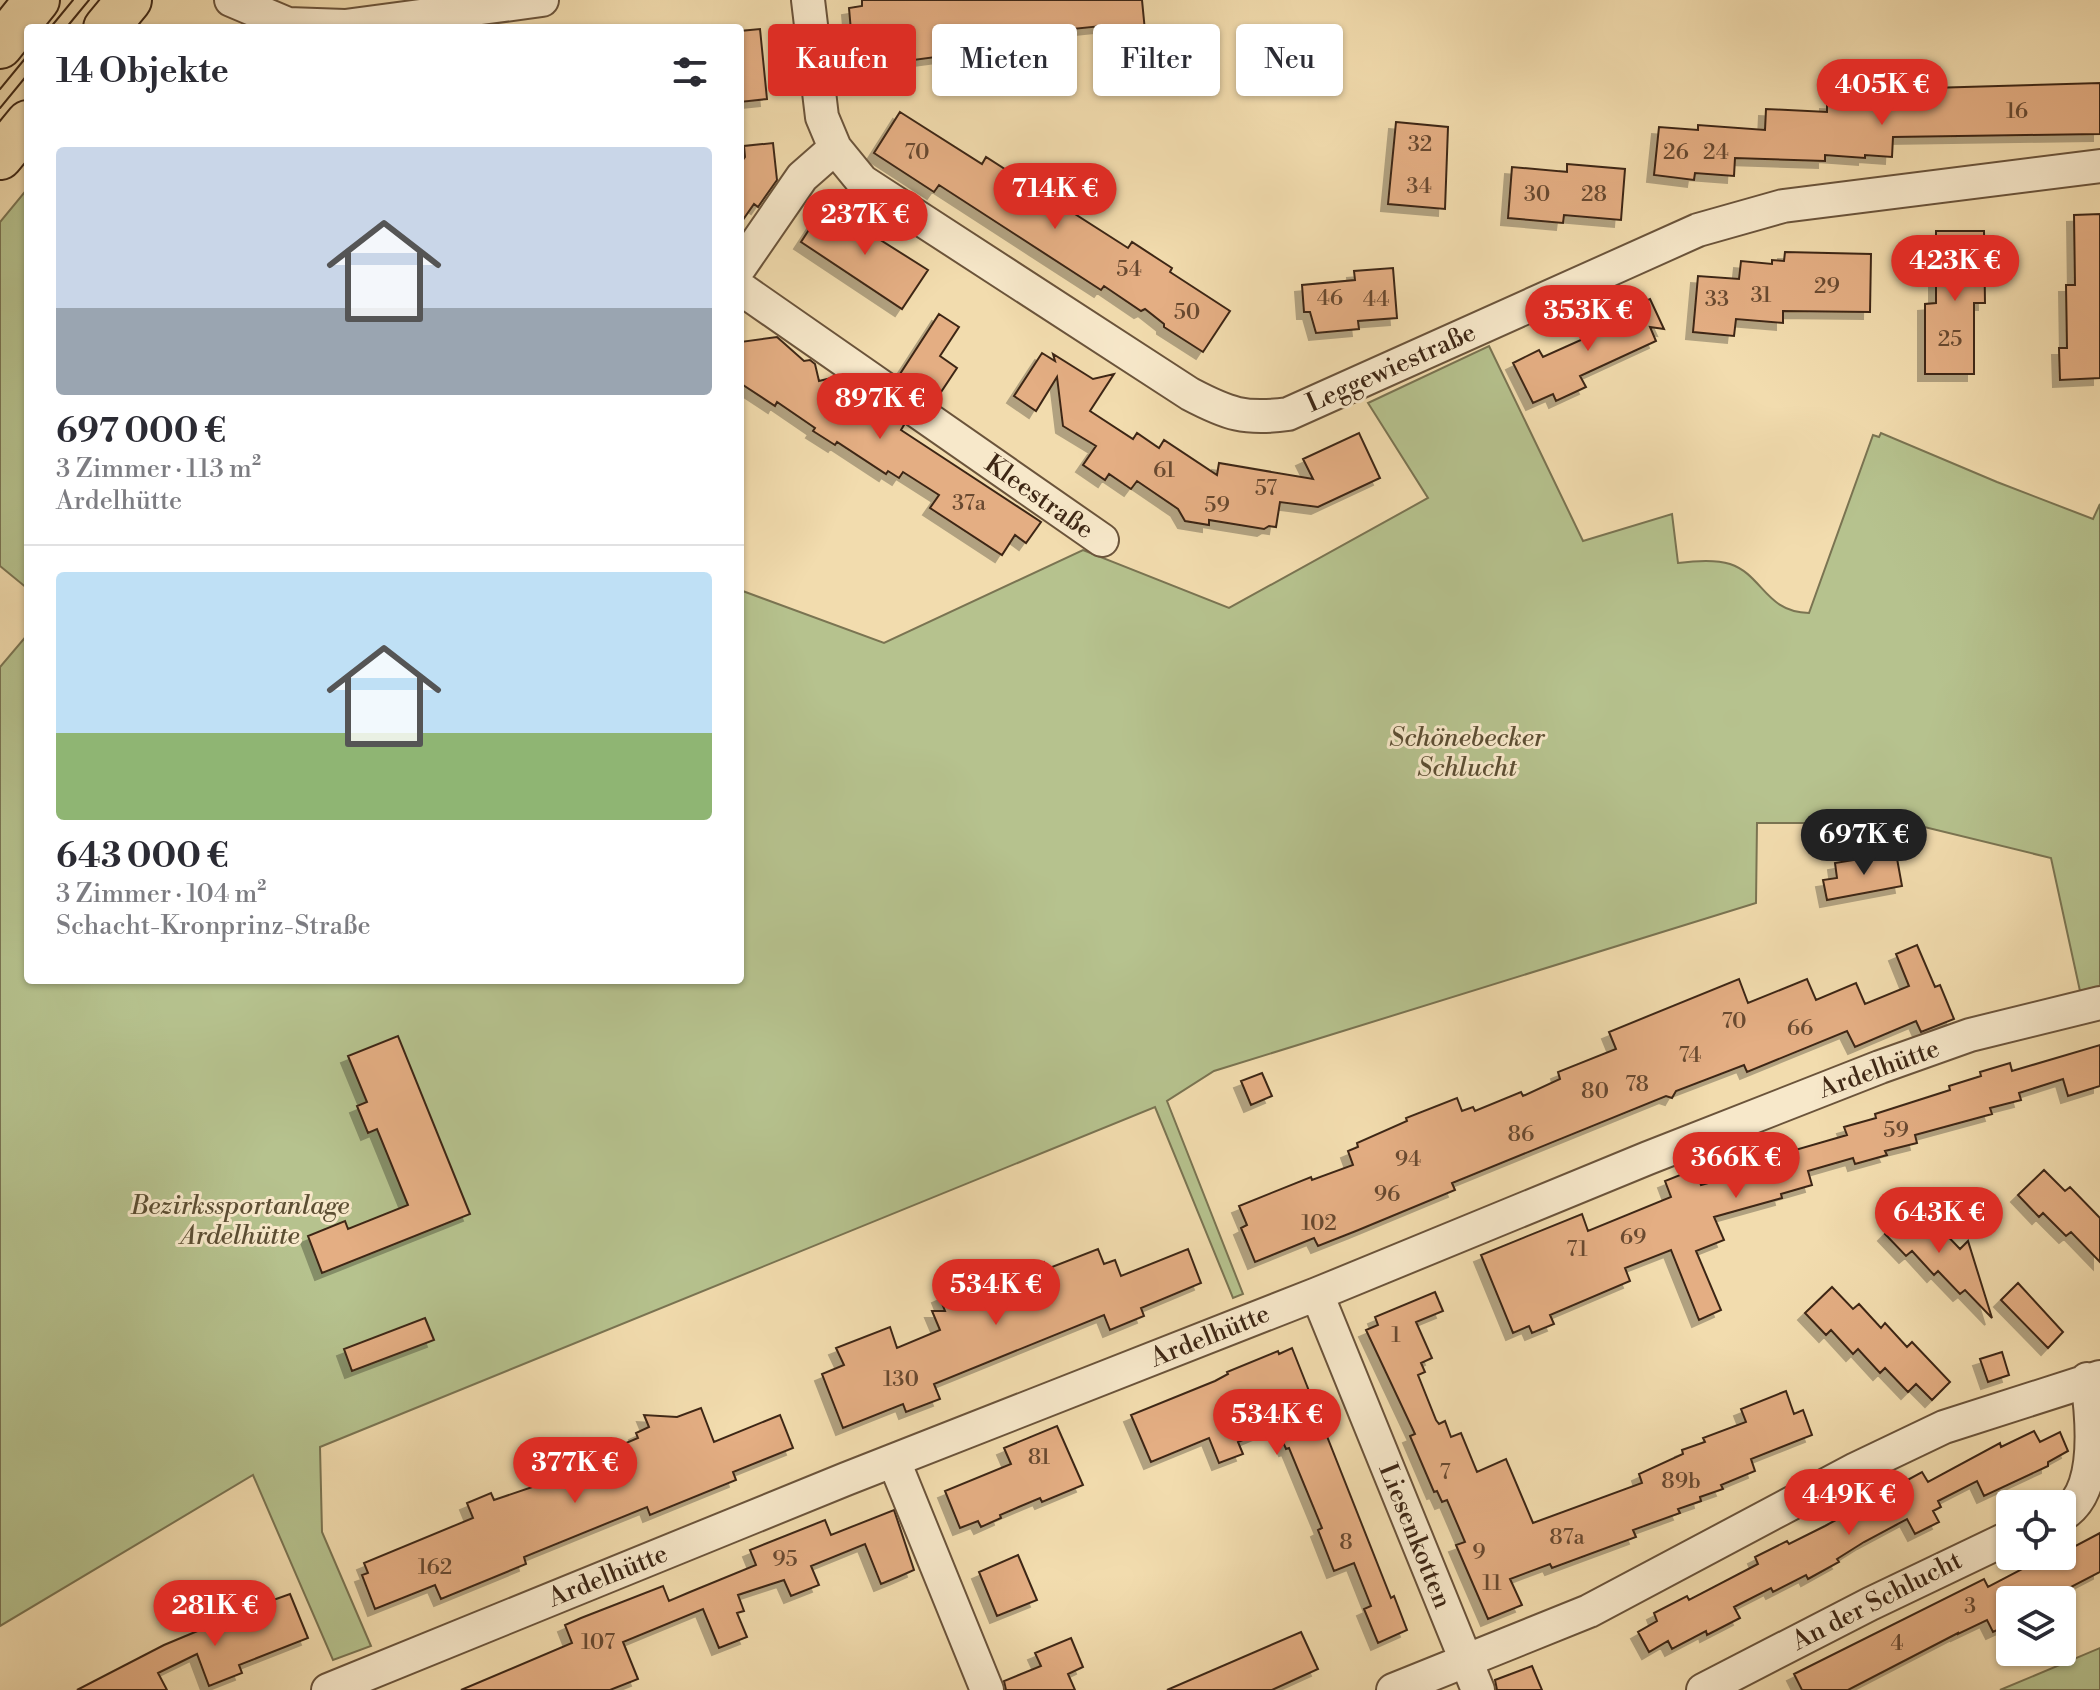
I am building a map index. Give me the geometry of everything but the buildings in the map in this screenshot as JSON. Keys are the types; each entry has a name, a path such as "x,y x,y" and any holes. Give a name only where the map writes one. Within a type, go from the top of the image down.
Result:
{"main road":[{"path":"0,46 37,0"},
{"path":"109,24 129,0"},
{"path":"0,157 24,128"}],"street":[{"path":"231,0 288,24"},
{"path":"360,24 542,0"},
{"path":"744,261 802,177 835,148 822,117 808,0"},
{"name":"Leggewiestraße","path":"835,148 862,181 1190,394 1215,407 1259,418 1288,414 1698,230 1783,206 2100,166"},
{"name":"Kleestraße","path":"744,291 1102,540"},
{"name":"Ardelhütte","path":"328,1690 369,1682 894,1461 1880,1067 1970,1035 2100,1003"},
{"name":"Liesenkotten","path":"1317,1294 1478,1690"},
{"path":"1393,1690 1589,1611 1856,1469 1944,1427 2094,1378 2095,1470 2088,1491 2076,1506"},
{"path":"894,1461 987,1690"},
{"name":"An der Schlucht","path":"1703,1690 1996,1544"}],"green space":[{"path":"24,193 24,586 0,566 0,222"},
{"path":"1489,346 1583,541 1672,514 1678,563 1711,561 1730,564 1750,576 1773,600 1794,611 1809,613 1873,435 1879,437 1881,433 2093,519 2100,504 2100,986 2080,991 2051,858 1908,823 1757,823 1756,903 1214,1071 1167,1101 1243,1294 1233,1298 1155,1107 320,1447 322,1532 371,1646 333,1660 253,1475 0,1626 0,667 24,639 24,984 744,984 744,591 884,643 1083,550 1229,608 1428,498 1368,403"},
{"path":"2100,1648 2100,1690 2000,1690 2057,1666 2076,1666 2076,1658"}],"tram line":[{"path":"53,24 73,0"},
{"path":"69,24 89,0"},
{"path":"0,89 24,60"},
{"path":"0,108 24,79"}],"park label":[{"name":"Schönebecker Schlucht","path":"1467,753"},
{"name":"Bezirkssportanlage Ardelhütte","path":"240,1221"}]}
